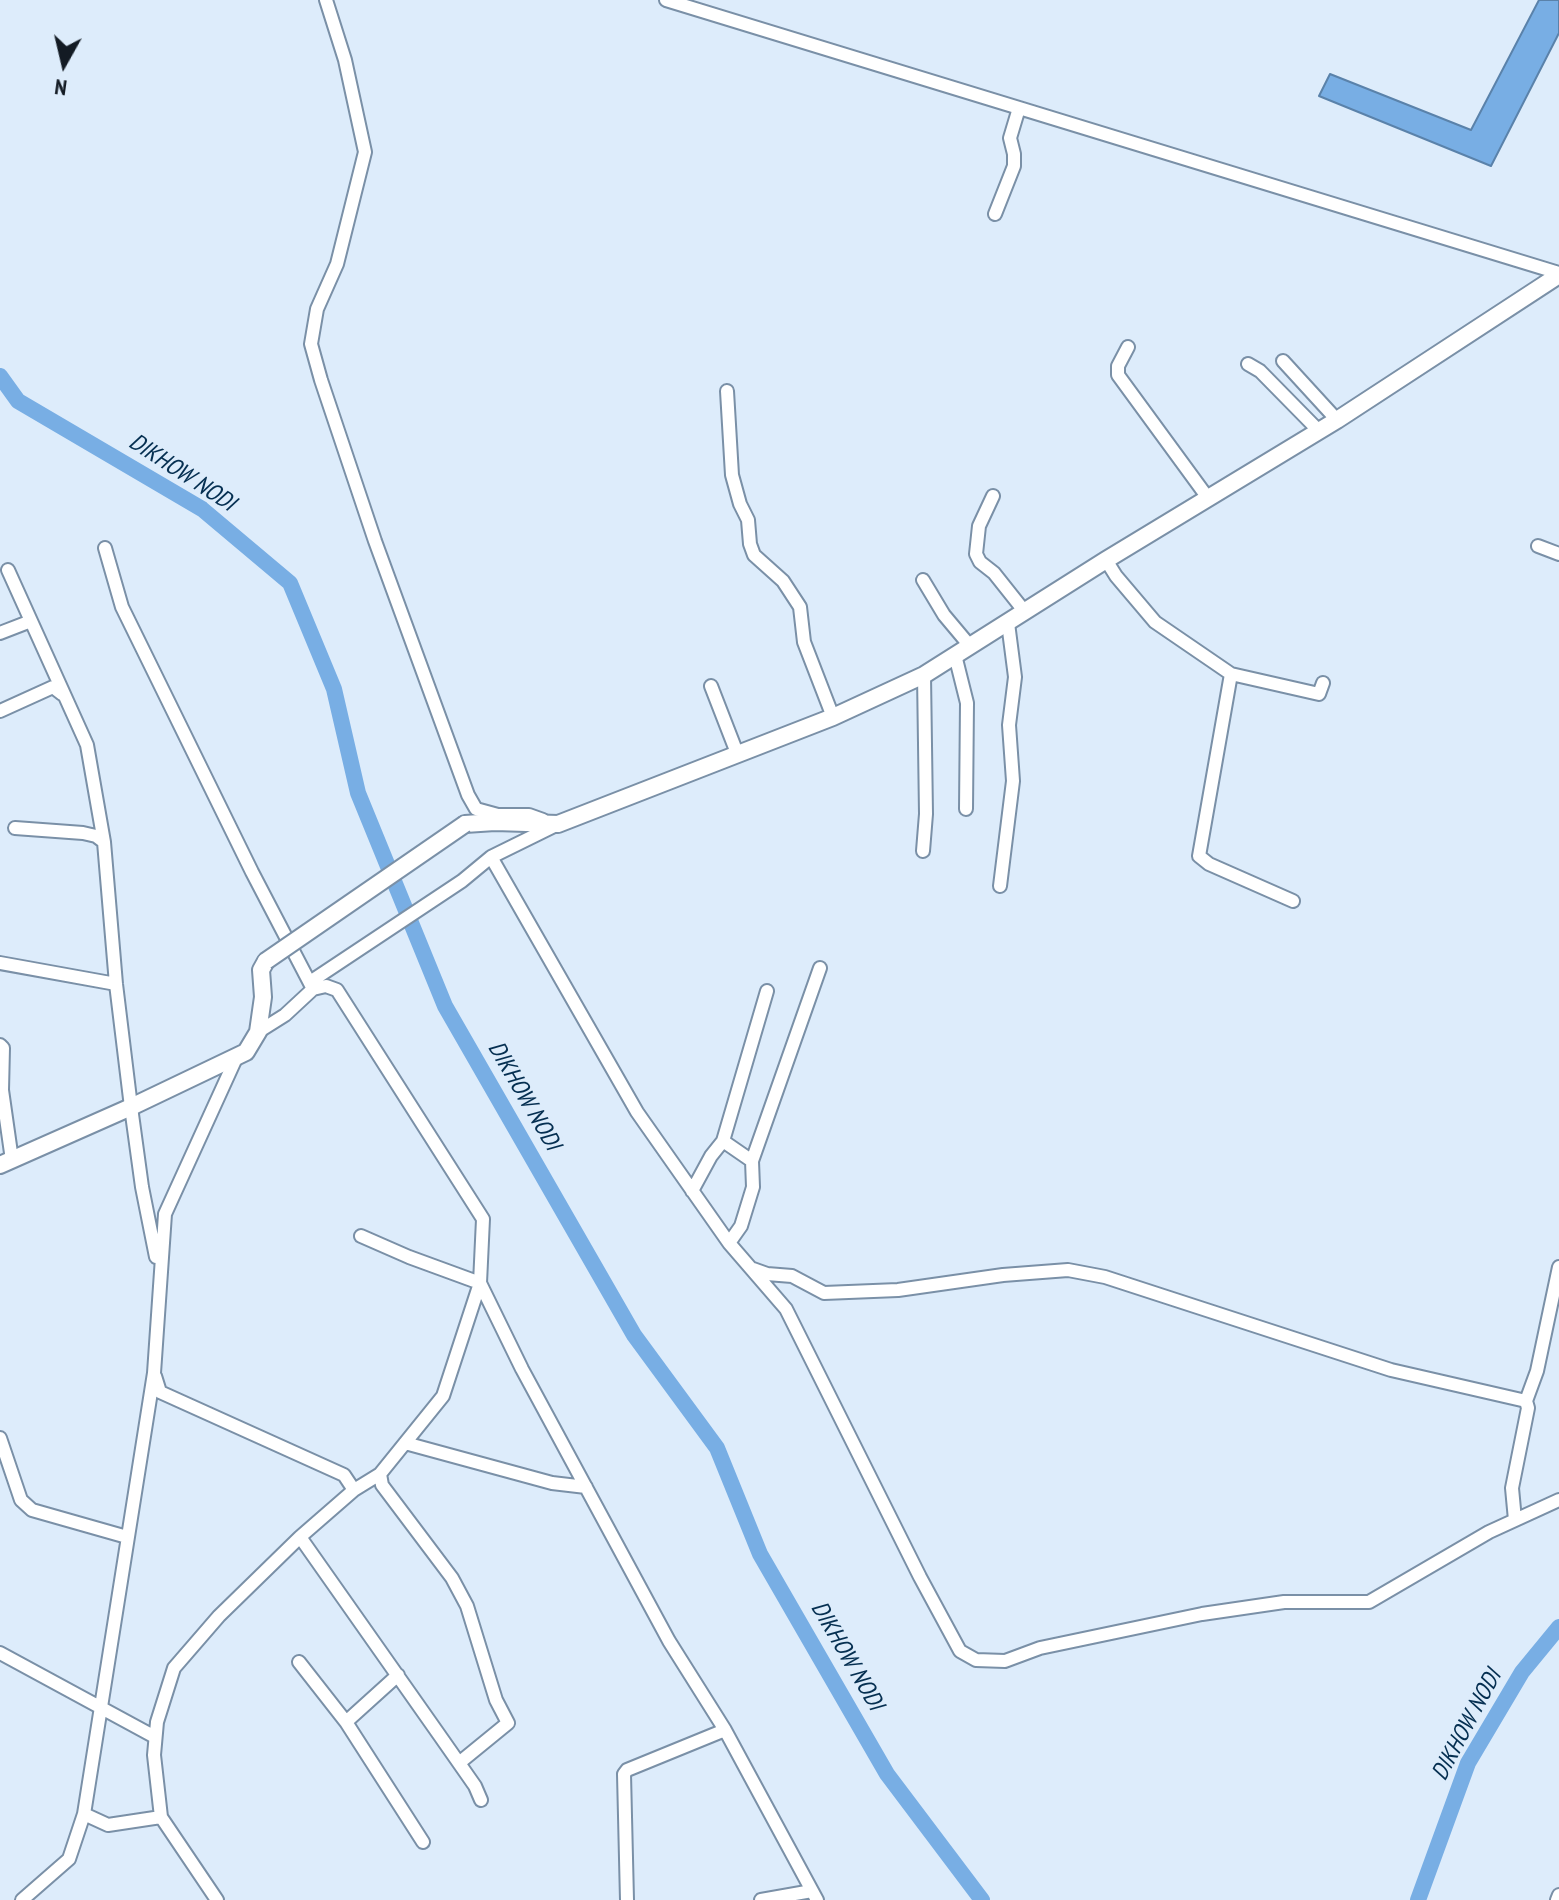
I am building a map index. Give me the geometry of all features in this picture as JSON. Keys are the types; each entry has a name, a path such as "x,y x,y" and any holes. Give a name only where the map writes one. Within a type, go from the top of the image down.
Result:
{"main road":[{"path":"6,1163 246,1052 258,1032 263,997 261,970 266,961 465,824 558,824 833,717 924,675 1337,420 1559,274"}],"street":[{"path":"326,0 345,60 365,152 337,264 317,309 311,344 321,380 375,541 468,795 476,809 498,815 529,815 558,824"},
{"path":"666,0 1559,274"},
{"path":"995,214 1014,166 1010,138 1019,108"},
{"path":"1128,347 1118,366 1118,375 1208,498"},
{"path":"1283,361 1337,420"},
{"path":"1248,364 1260,371 1319,431"},
{"path":"727,391 732,475 748,520 750,544 754,555 783,581 800,607 804,642 833,717"},
{"path":"993,496 979,526 976,554 1025,612"},
{"path":"1538,546 1559,554"},
{"path":"105,548 122,607 252,872 314,982 337,990 483,1219 480,1283 443,1396 380,1474 354,1490 300,1537 219,1616 174,1668 155,1737 161,1817 217,1900"},
{"path":"1106,560 1155,622 1231,674 1319,694 1323,683"},
{"path":"8,570 87,745 104,842 116,984 131,1107 142,1187 159,1272"},
{"path":"923,580 944,615 970,646"},
{"path":"0,633 31,621"},
{"path":"1000,886 1013,781 1009,725 1015,677 1008,623"},
{"path":"955,655 967,703 966,809"},
{"path":"1231,674 1199,856 1209,864 1293,901"},
{"path":"923,851 926,814 924,675"},
{"path":"711,686 737,753"},
{"path":"0,711 53,687 62,694"},
{"path":"258,1032 285,1015 314,982 462,881 491,857 558,824"},
{"path":"15,828 83,833 104,842"},
{"path":"491,857 637,1112 729,1243 786,1309 960,1651 976,1660 1005,1661 1040,1648 1202,1614 1284,1602 1369,1602 1489,1532 1559,1500"},
{"path":"2,965 116,984"},
{"path":"729,1243 741,1226 753,1187 752,1161 820,968"},
{"path":"692,1191 723,1141 767,991"},
{"path":"0,1045 3,1048 6,1163"},
{"path":"22,1900 69,1859 84,1814 154,1373 165,1214 237,1056"},
{"path":"723,1141 752,1161"},
{"path":"361,1236 480,1283 522,1369 669,1641 725,1730 815,1896 768,1899"},
{"path":"1515,1520 1512,1488 1528,1408 1526,1401 1537,1371 1559,1267"},
{"path":"750,1268 767,1274 792,1276 824,1293 898,1290 1003,1275 1068,1270 1105,1277 1391,1370 1526,1401"},
{"path":"154,1373 160,1392 344,1475 354,1490"},
{"path":"0,1438 21,1500 32,1510 127,1537"},
{"path":"405,1443 552,1483 586,1487"},
{"path":"380,1474 382,1485 452,1578 467,1606 496,1700 508,1723 459,1763"},
{"path":"300,1537 459,1763 481,1800"},
{"path":"0,1653 155,1737"},
{"path":"299,1662 346,1722 423,1842"},
{"path":"346,1722 398,1675"},
{"path":"627,1900 624,1774 627,1770 725,1730"},
{"path":"84,1814 108,1825 161,1817"}],"water":[{"path":"1539,0 1559,0 1559,33 1491,166 1319,96 1330,74 1471,130"}],"waterway":[{"name":"DIKHOW NODI","path":"0,376 18,401 202,509 290,583 334,689 358,793 445,1006 634,1335 717,1448 760,1554 887,1774 982,1900"},
{"name":"DIKHOW NODI","path":"1418,1900 1468,1763 1522,1672 1559,1627"}]}
